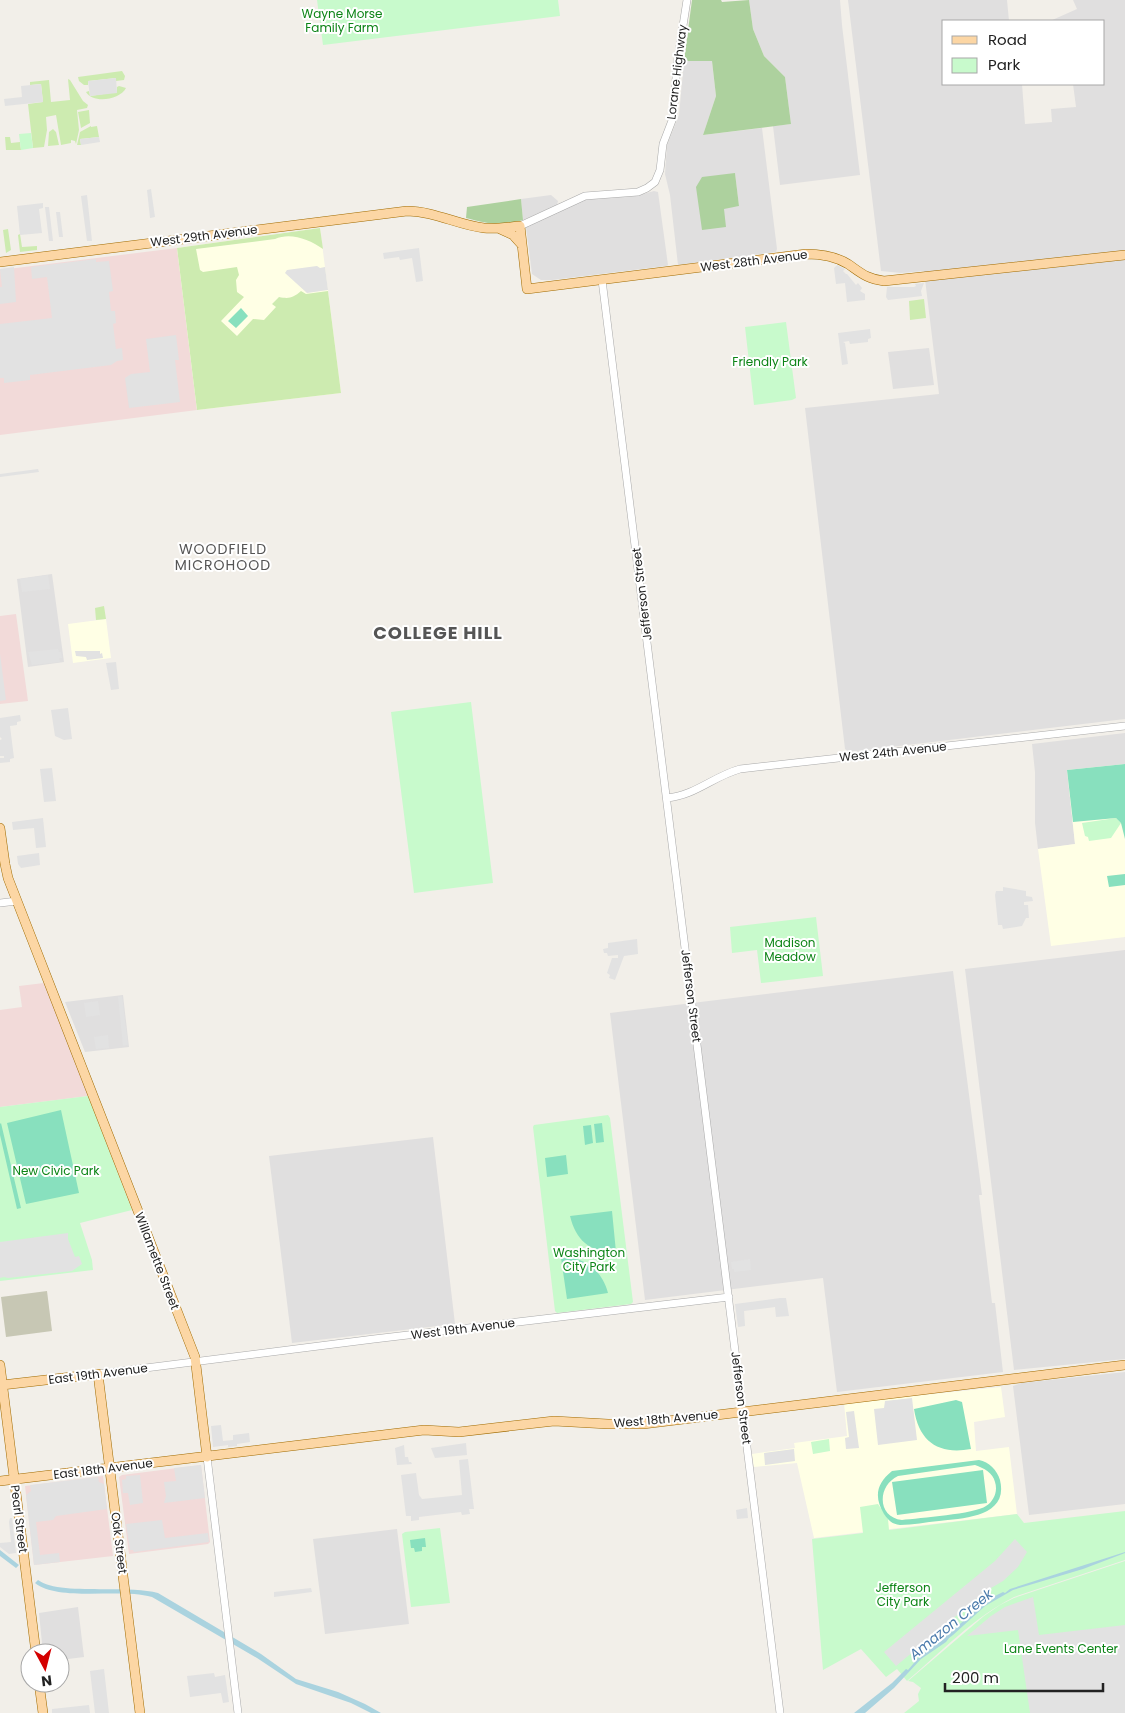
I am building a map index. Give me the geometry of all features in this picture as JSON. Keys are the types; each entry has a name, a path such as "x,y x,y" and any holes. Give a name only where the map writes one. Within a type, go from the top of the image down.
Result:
{"main road":[{"name":"Lorane Highway","path":"407,211 421,212 481,227 497,229 520,226"},
{"name":"West 29th Avenue","path":"0,262 407,211"},
{"path":"520,226 525,274 534,282 552,286"},
{"path":"497,229 507,231 513,235 522,246"},
{"name":"West 28th Avenue","path":"525,274 527,289 818,254 848,264 863,276 882,281 1125,255"},
{"name":"Willamette Street","path":"0,828 5,867 17,900 197,1363 207,1457"},
{"name":"Pearl Street","path":"0,1365 35,1643"},
{"name":"West 18th Avenue","path":"207,1457 424,1430 459,1432 554,1421 633,1424 1125,1365"},
{"name":"East 19th Avenue","path":"1,1385 98,1374"},
{"name":"Oak Street","path":"98,1374 140,1713"},
{"name":"East 18th Avenue","path":"0,1481 207,1457"},
{"path":"41,1693 43,1713"}],"street":[{"name":"Lorane Highway","path":"520,226 585,196 638,192 655,182 660,170 665,138 673,118 677,64 687,0"},
{"name":"Jefferson Street","path":"602,280 780,1713"},
{"name":"West 24th Avenue","path":"667,798 690,793 721,776 740,769 1125,726"},
{"path":"0,902 17,900"},
{"name":"West 19th Avenue","path":"197,1363 286,1350 729,1297"},
{"name":"East 19th Avenue","path":"98,1374 197,1363"},
{"name":"Willamette Street","path":"207,1457 238,1713"}],"shaded area":[{"path":"749,0 840,0 860,175 780,185 773,126 791,124 785,77 764,56 753,29"},
{"path":"848,0 1007,0 1009,20 942,20 942,85 1022,85 1025,124 1052,122 1051,109 1076,107 1073,85 1105,85 1105,20 1052,20 1077,9 1073,0 1125,0 1125,719 849,752 845,749 805,408 939,394 924,271 901,273 881,271"},
{"path":"684,61 712,61 716,96 703,135 762,128 776,252 678,265 670,195 665,174 667,145 679,115","holes":["735,173 739,206 724,208"]},
{"path":"116,78 117,93 90,96 88,81"},
{"path":"41,84 43,102 5,106 4,99 22,97 21,86"},
{"path":"99,137 100,142 81,145 80,139"},
{"path":"151,189 155,217 150,218 147,190"},
{"path":"654,191 658,192 668,265 552,280 541,280 532,274 526,227 581,201 594,198 636,196"},
{"path":"87,195 92,241 87,241 81,196"},
{"path":"551,195 558,201 557,205 523,220 521,199"},
{"path":"43,203 43,208 39,209 42,233 20,235 17,206"},
{"path":"45,207 49,207 53,241 49,241"},
{"path":"56,212 60,212 63,237 59,237"},
{"path":"320,228 341,393 197,410 177,248"},
{"path":"177,248 197,410 0,435 0,270"},
{"path":"419,248 423,281 416,282 412,258 400,260 399,257 384,259 383,253"},
{"path":"96,259 96,262 109,261 113,291 109,292 111,311 115,311 116,323 113,324 116,349 122,348 123,360 111,365 30,375 30,380 4,383 4,378 0,378 0,324 52,318 47,277 32,279 31,267"},
{"path":"837,265 845,269 843,271 856,285 858,283 862,288 860,291 865,294 865,300 847,302 845,283 836,284 834,268"},
{"path":"317,266 320,268 325,267 328,290 307,293 285,273 287,270"},
{"path":"14,267 16,302 0,304 0,287 2,287 0,269"},
{"path":"924,283 921,291 922,296 888,300 886,297 887,287 914,287 916,286 915,284"},
{"path":"870,329 871,338 868,339 868,342 850,344 849,341 843,342 845,343 848,364 842,365 838,333"},
{"path":"176,335 179,360 175,360 180,402 129,408 125,378 131,374 150,372 146,339"},
{"path":"929,348 934,385 893,389 888,352"},
{"path":"38,469 39,472 0,477 0,474"},
{"path":"52,574 64,662 28,667 17,579"},
{"path":"48,575 50,589 22,592 20,579"},
{"path":"16,614 28,701 0,704 0,616"},
{"path":"106,619 111,658 73,663 68,624"},
{"path":"58,649 61,652 62,658 59,658 60,662 32,665 28,652"},
{"path":"75,651 100,651 103,658 87,660 86,657 76,656"},
{"path":"0,654 6,700 0,701"},
{"path":"116,662 119,689 111,690 106,663"},
{"path":"68,708 72,739 64,740 55,736 51,710"},
{"path":"20,715 21,721 17,722 17,725 10,726 14,758 10,759 10,762 0,763 0,758 4,758 4,756 0,756 0,740 2,739 0,737 0,718"},
{"path":"1125,733 1125,764 1067,770 1075,844 1038,849 1035,823 1035,772 1032,744"},
{"path":"1125,764 1125,937 1051,946 1038,849 1075,844 1067,770"},
{"path":"52,768 56,801 44,802 40,769"},
{"path":"43,818 46,847 36,848 34,828 13,830 12,822"},
{"path":"39,853 40,865 21,868 18,864 17,856"},
{"path":"1003,887 1026,891 1026,896 1032,897 1033,901 1024,902 1024,905 1028,905 1029,918 1026,918 1022,926 1003,929 1002,925 998,925 995,895 996,891 1003,891"},
{"path":"637,939 638,954 624,956 615,980 609,978 610,975 607,973 612,958 618,958 618,955 608,956 607,953 604,953 603,949 608,948 608,943"},
{"path":"1125,950 1125,1359 1014,1370 965,969"},
{"path":"953,971 982,1195 979,1195 992,1303 995,1303 1003,1372 837,1392 823,1278 645,1300 610,1013"},
{"path":"44,983 88,1096 0,1107 0,1010 22,1007 19,986"},
{"path":"123,995 129,1047 85,1052 65,1002"},
{"path":"122,996 128,1045 123,1046 118,997"},
{"path":"98,1001 100,1015 86,1017 84,1003"},
{"path":"108,1035 109,1048 96,1049 94,1037"},
{"path":"433,1137 455,1324 292,1343 269,1156"},
{"path":"68,1233 68,1239 75,1257 79,1256 82,1264 72,1271 0,1278 0,1242"},
{"path":"750,1259 751,1270 734,1272 731,1262"},
{"path":"47,1291 52,1331 6,1337 1,1297"},
{"path":"786,1298 789,1316 776,1317 775,1307 744,1311 745,1326 738,1327 735,1304"},
{"path":"1125,1372 1125,1504 1029,1515 1013,1386 1021,1383"},
{"path":"1001,1387 1005,1417 974,1422 976,1451 1009,1447 1017,1514 814,1538 797,1463 754,1467 752,1454 795,1448 794,1443 847,1436 844,1403"},
{"path":"912,1398 917,1440 878,1445 874,1409 884,1408 885,1401"},
{"path":"854,1411 859,1448 846,1449 845,1438 849,1437 846,1412"},
{"path":"221,1425 223,1441 233,1440 233,1435 249,1433 250,1442 237,1444 237,1446 213,1447 211,1426"},
{"path":"466,1443 467,1455 435,1458 431,1448"},
{"path":"404,1445 405,1457 408,1457 409,1462 412,1464 397,1465 395,1448"},
{"path":"794,1449 795,1461 765,1465 764,1453"},
{"path":"468,1459 474,1509 469,1509 470,1514 462,1515 461,1512 419,1517 419,1520 411,1521 411,1516 406,1516 401,1475 416,1473 419,1495 422,1499 462,1495 459,1460"},
{"path":"201,1465 210,1542 208,1544 129,1554 119,1477 122,1475"},
{"path":"201,1465 205,1498 164,1503 166,1496 164,1482 176,1481 174,1468"},
{"path":"140,1475 143,1503 130,1505 128,1493 123,1493 122,1480 126,1479 126,1476"},
{"path":"103,1476 113,1556 34,1565 25,1486"},
{"path":"98,1477 99,1482 104,1484 107,1509 56,1516 53,1520 36,1522 40,1555 59,1553 60,1562 34,1565 26,1495 31,1491 30,1485"},
{"path":"747,1508 748,1518 737,1519 736,1510"},
{"path":"10,1518 12,1518 16,1553 9,1554 0,1547 0,1543 11,1542"},
{"path":"162,1520 165,1538 208,1533 209,1542 134,1552 130,1550 126,1524"},
{"path":"397,1529 409,1624 325,1634 313,1539"},
{"path":"1015,1539 1027,1552 1018,1567 1003,1581 986,1591 896,1666 884,1652 995,1561"},
{"path":"311,1588 312,1592 274,1597 274,1592"},
{"path":"1033,1597 1039,1635 1125,1625 1125,1713 1030,1713 1018,1630 967,1636 1005,1607"},
{"path":"78,1607 84,1657 70,1659 70,1643 42,1643 39,1613"},
{"path":"104,1669 109,1713 95,1713 90,1671"},
{"path":"214,1673 215,1677 225,1675 229,1702 223,1703 221,1693 190,1697 187,1676"},
{"path":"89,1705 90,1713 52,1713 52,1709"}],"green space":[{"name":"Wayne Morse Family Farm","path":"317,0 558,0 560,16 323,45"},
{"path":"692,0 721,0 722,2 749,0 753,29 764,56 785,77 791,124 703,135 716,96 712,61 684,61"},
{"path":"122,71 125,76 124,80 116,81 116,78 88,81 88,85 84,85 79,81 78,77"},
{"path":"68,79 83,101 88,105 87,108 77,110 79,130 76,144 75,141 71,140 71,143 61,145 56,115 46,117 47,130 44,147 33,148 28,104 43,102 41,84 30,85 30,82 49,80 51,102 70,100"},
{"path":"117,87 126,88 113,98 94,98 89,96 86,92 89,91 90,96 117,92"},
{"path":"89,110 90,123 81,128 78,112"},
{"path":"91,126 97,126 99,137 80,139 81,145 77,145 80,132"},
{"path":"53,129 56,132 59,145 48,146 49,132"},
{"path":"31,133 33,148 21,150 19,134"},
{"path":"5,137 10,137 11,143 20,142 21,150 6,150"},
{"path":"735,173 739,206 724,209 726,227 702,230 696,187 702,177"},
{"path":"521,199 523,220 494,224 466,218 467,207"},
{"path":"320,228 323,249 312,242 287,236 196,249 200,270 203,272 237,267 239,275 236,280 237,292 244,297 221,321 237,336 253,319 264,320 276,307 272,304 279,297 291,297 301,291 306,294 328,291 341,393 197,410 177,248"},
{"path":"8,229 11,250 6,253 3,230"},
{"path":"20,234 22,247 37,246 37,250 20,252 18,235"},
{"path":"924,299 926,318 910,320 909,301"},
{"path":"241,308 248,316 236,328 228,321"},
{"name":"Friendly Park","path":"786,322 796,398 754,405 745,327"},
{"path":"104,606 106,619 96,620 95,608"},
{"path":"471,702 493,883 414,893 391,712"},
{"path":"1125,764 1125,839 1121,823 1116,818 1073,822 1067,770"},
{"path":"1116,818 1121,823 1111,838 1089,841 1088,837 1085,836 1082,823"},
{"path":"1125,874 1125,885 1109,887 1107,876"},
{"name":"Madison Meadow","path":"816,917 823,976 761,983 757,950 732,953 730,927"},
{"name":"New Civic Park","path":"88,1096 132,1210 80,1223 92,1260 93,1270 0,1281 0,1107"},
{"path":"61,1110 79,1193 26,1204 7,1123"},
{"name":"Washington City Park","path":"608,1115 610,1118 633,1302 631,1304 557,1313 555,1311 533,1127 534,1125"},
{"path":"1,1123 21,1208 17,1209 0,1135"},
{"path":"602,1123 604,1142 596,1143 594,1124"},
{"path":"591,1125 593,1143 585,1145 583,1126"},
{"path":"566,1155 568,1174 547,1177 545,1158"},
{"path":"612,1211 616,1252 599,1250 586,1244 576,1232 570,1216"},
{"path":"561,1258 577,1259 591,1266 597,1271 608,1293 567,1299"},
{"path":"956,1400 962,1402 971,1449 949,1450 932,1444 921,1430 917,1420 914,1409"},
{"path":"829,1439 830,1451 813,1454 811,1442"},
{"path":"979,1460 992,1467 997,1473 1001,1492 998,1502 982,1513 960,1519 897,1525 887,1519 881,1508 878,1496 880,1486 892,1471","holes":["978,1466 988,1471 992,1476 996,1489 991,1501 980,1509 902,1520 894,1518 884,1507 883,1494 886,1487 898,1476"]},
{"path":"983,1470 987,1503 897,1515 892,1482"},
{"name":"Jefferson City Park","path":"878,1504 888,1519 889,1530 1017,1514 1024,1523 1125,1511 1125,1560 1014,1597 999,1605 945,1647 907,1681 897,1669 886,1677 861,1649 823,1670 812,1539 863,1533 860,1507"},
{"path":"440,1528 450,1603 411,1607 402,1534 405,1532"},
{"path":"425,1538 426,1547 422,1547 422,1551 415,1552 414,1548 411,1548 410,1540"},
{"name":"Lane Events Center","path":"1125,1561 1125,1713 904,1713 919,1701 918,1694 921,1688 908,1681 984,1616 1014,1598"}],"water":[{"path":"0,1550 19,1565 16,1568 0,1556"},
{"path":"1125,1552 1083,1569 1013,1590 985,1606 946,1642 921,1659 894,1688 865,1713 854,1713 892,1683 906,1669 908,1670 919,1657 995,1596 1003,1592 1005,1593 1010,1589"},
{"path":"38,1580 61,1588 130,1589 158,1593 261,1654 296,1679 338,1692 381,1713 371,1713 351,1703 296,1684 257,1658 152,1597 59,1592 46,1589 35,1583"}],"district":[{"name":"WOODFIELD MICROHOOD","path":"223,558"},
{"name":"COLLEGE HILL","path":"438,633"}],"water label":[{"name":"Amazon Creek","path":"951,1624"}]}
